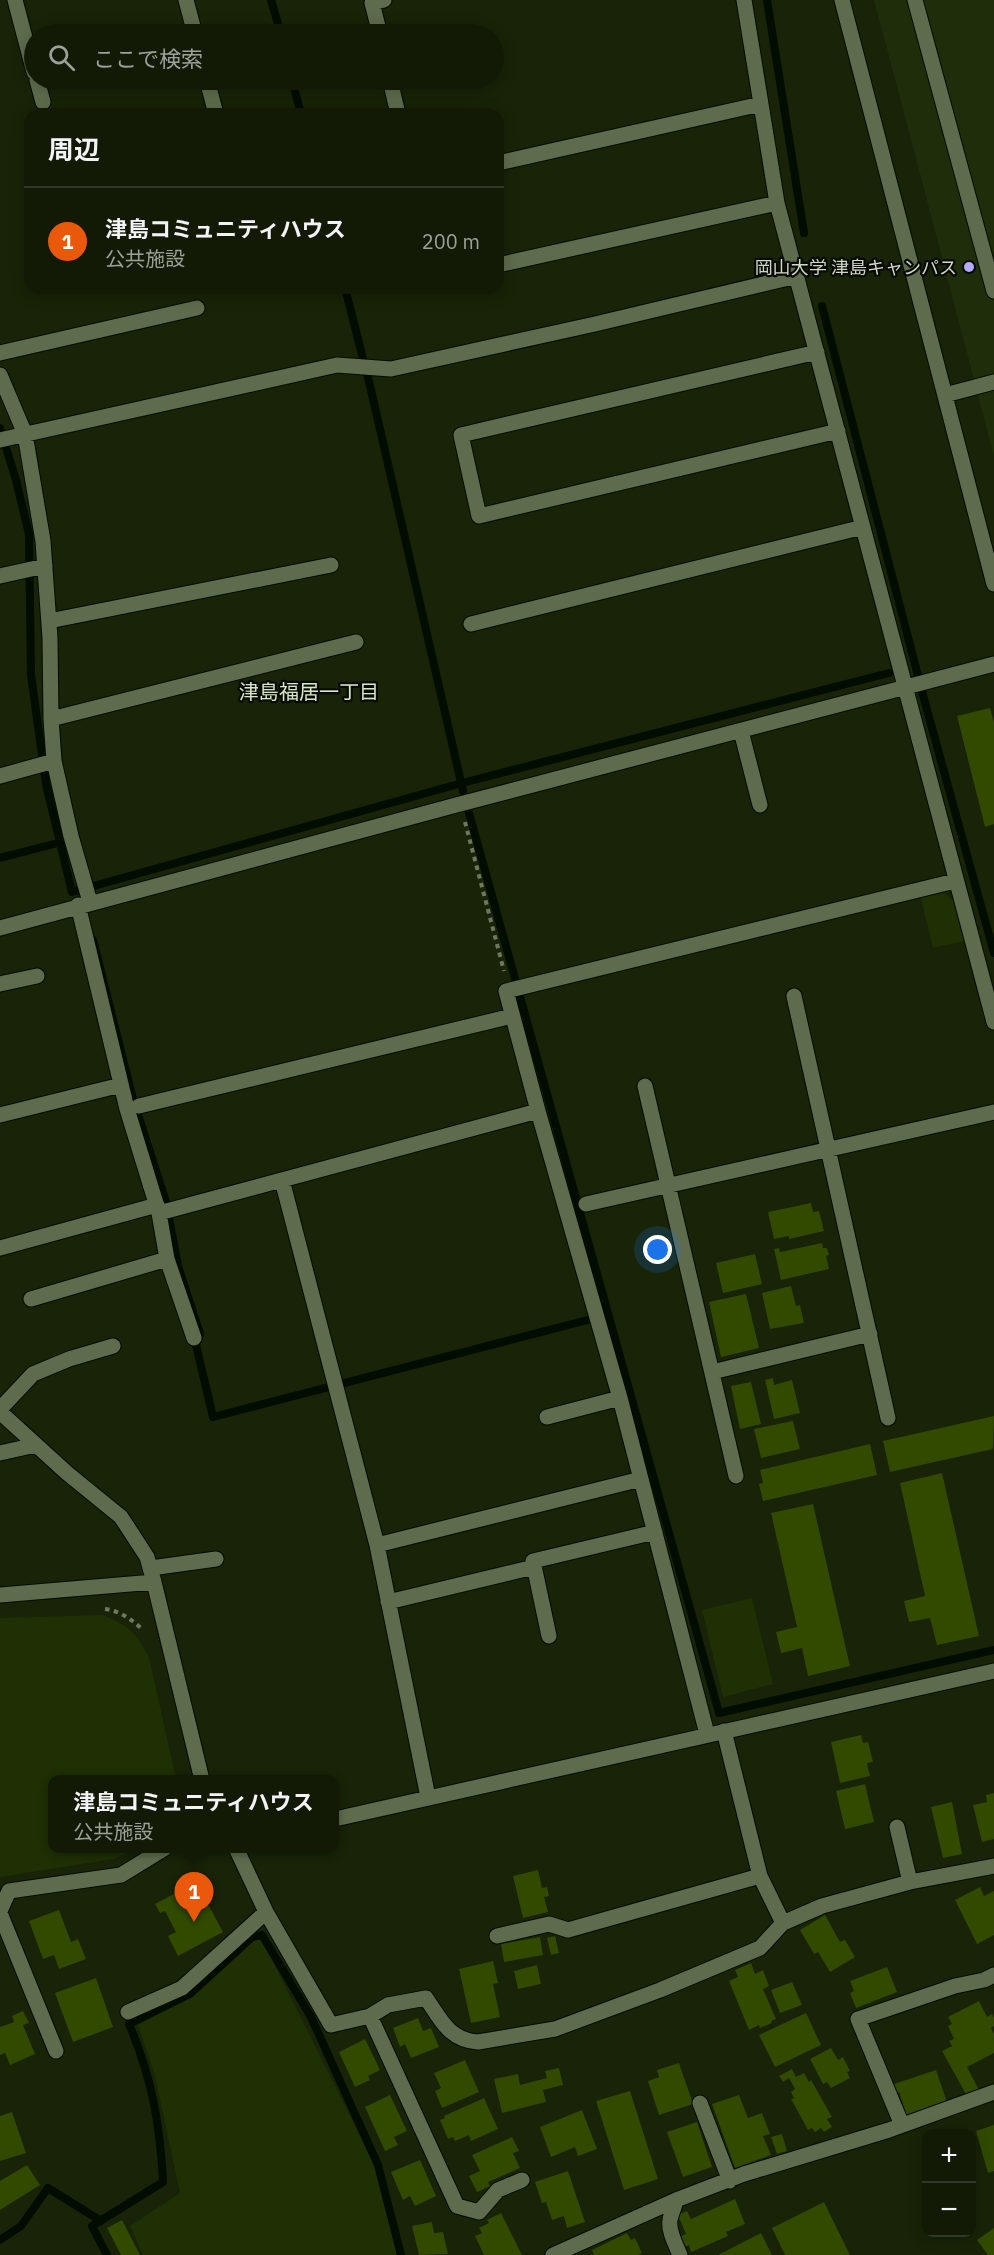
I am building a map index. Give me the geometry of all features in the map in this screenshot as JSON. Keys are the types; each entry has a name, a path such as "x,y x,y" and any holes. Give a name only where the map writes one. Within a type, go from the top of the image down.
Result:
{"street":[{"path":"15,0 24,34"},
{"path":"186,0 192,24"},
{"path":"377,24 372,3 384,0"},
{"path":"744,0 777,203 863,527 909,687 955,881 994,1022"},
{"path":"842,0 994,584"},
{"path":"915,0 994,291"},
{"path":"40,90 43,102"},
{"path":"210,90 214,108"},
{"path":"392,90 397,108"},
{"path":"504,163 761,104"},
{"path":"504,264 777,203"},
{"path":"4,439 337,365 391,369 797,276"},
{"path":"0,353 197,308"},
{"path":"817,352 461,435 479,516 838,431"},
{"path":"0,375 25,435 43,541 35,568 49,621 51,719 46,764 71,836 85,895 121,1085 163,1210 167,1259 195,1338"},
{"path":"945,395 994,382"},
{"path":"471,624 863,527"},
{"path":"49,621 331,565"},
{"path":"0,576 35,568"},
{"path":"51,719 356,642"},
{"path":"0,928 85,895 460,804 994,664"},
{"path":"741,731 760,805"},
{"path":"0,776 46,764"},
{"path":"707,1734 620,1398 512,1016 514,988 955,881"},
{"path":"0,984 37,976"},
{"path":"794,996 830,1149 888,1418"},
{"path":"139,1106 512,1016"},
{"path":"0,1115 121,1085"},
{"path":"645,1086 736,1476"},
{"path":"0,1248 282,1180 538,1111"},
{"path":"586,1204 994,1112"},
{"path":"282,1180 377,1545 428,1797"},
{"path":"31,1299 167,1259"},
{"path":"712,1372 870,1334"},
{"path":"113,1346 69,1359 33,1374 0,1410 36,1445 121,1518 147,1557 201,1775"},
{"path":"547,1416 620,1398"},
{"path":"0,1453 36,1445"},
{"path":"377,1545 641,1479"},
{"path":"549,1636 533,1561 655,1532"},
{"path":"0,1595 152,1576 216,1559"},
{"path":"388,1602 534,1567"},
{"path":"339,1818 994,1671"},
{"path":"724,1731 760,1876 783,1923"},
{"path":"897,1827 910,1882"},
{"path":"56,2051 0,1912 9,1892 121,1875 157,1853"},
{"path":"238,1853 266,1912 331,2025 370,2016 388,2005 426,1998 454,2036 467,2042 555,2028 660,1990 760,1948 783,1923 822,1906 910,1882 994,1866"},
{"path":"497,1936 549,1924 568,1930 760,1876"},
{"path":"128,2012 182,1988 266,1912"},
{"path":"902,2125 858,2019 994,1975"},
{"path":"370,2016 457,2206 479,2212 498,2190 522,2180"},
{"path":"553,2255 676,2200 744,2174 902,2125 994,2092"},
{"path":"700,2103 729,2181"},
{"path":"676,2200 670,2218 670,2228 680,2255"}],"path":[{"path":"460,804 504,969 514,988"},
{"path":"103,1609 113,1610 130,1618 143,1629 147,1636"}],"shaded area":[{"name":"岡山大学 津島キャンパス","path":"874,0 994,0 994,456 913,147"},
{"path":"941,890 955,902 964,941 933,948 920,895"},
{"path":"752,1598 773,1684 723,1697 702,1610"},
{"path":"102,1615 119,1622 131,1631 149,1657 175,1775 48,1775 48,1853 126,1853 114,1859 0,1877 0,1618"},
{"path":"255,1940 262,1940 375,2166 398,2255 143,2255 130,2226 180,2193 154,2072 138,2025 194,1995"}],"building":[{"path":"990,708 994,723 994,824 985,827 957,716"},
{"path":"811,1203 813,1212 819,1211 824,1231 789,1239 789,1236 774,1239 768,1212"},
{"path":"822,1243 829,1255 826,1256 829,1269 781,1280 774,1249 779,1248 780,1252"},
{"path":"755,1254 762,1284 723,1293 716,1263"},
{"path":"791,1286 796,1306 800,1305 804,1323 770,1329 762,1293"},
{"path":"746,1294 759,1348 721,1357 709,1302"},
{"path":"773,1378 774,1385 792,1380 800,1413 774,1419 765,1380"},
{"path":"751,1382 761,1424 740,1429 731,1386"},
{"path":"994,1416 993,1449 890,1472 883,1441"},
{"path":"793,1421 800,1449 761,1458 754,1429"},
{"path":"870,1444 877,1475 763,1501 759,1484 763,1483 760,1470"},
{"path":"942,1473 979,1636 937,1645 930,1618 909,1622 904,1601 925,1596 900,1483"},
{"path":"813,1504 850,1666 808,1676 802,1648 781,1653 776,1632 797,1627 771,1513"},
{"path":"861,1735 863,1743 868,1742 873,1762 867,1763 870,1776 840,1783 831,1742"},
{"path":"865,1784 874,1822 845,1829 836,1791"},
{"path":"994,1793 994,1839 982,1842 973,1805 987,1802 986,1795"},
{"path":"952,1802 962,1854 943,1858 931,1807"},
{"path":"538,1870 542,1888 547,1887 549,1896 544,1897 548,1912 523,1918 513,1876"},
{"path":"196,1882 223,1932 178,1956 168,1936 176,1932 165,1911 160,1913 155,1904"},
{"path":"980,1887 984,1896 994,1891 994,1935 977,1944 955,1900"},
{"path":"59,1910 71,1942 78,1939 86,1959 59,1969 54,1955 43,1959 29,1921"},
{"path":"825,1915 840,1942 845,1940 855,1957 830,1972 818,1952 814,1954 800,1930"},
{"path":"555,1936 559,1953 551,1955 547,1938"},
{"path":"540,1937 543,1955 504,1962 501,1944"},
{"path":"493,1961 498,1983 493,1984 500,2017 471,2023 459,1969"},
{"path":"751,1963 755,1974 763,1970 769,1986 763,1989 776,2019 760,2028 759,2025 749,2030 729,1981 738,1977 735,1970"},
{"path":"537,1965 541,1984 518,1989 514,1971"},
{"path":"887,1967 897,1992 856,2008 850,1993 854,1991 850,1981"},
{"path":"96,1978 113,2027 73,2042 55,1993"},
{"path":"792,1982 802,2005 780,2013 771,1990"},
{"path":"979,2001 987,2017 992,2014 994,2018 994,2026 991,2028 994,2034 994,2053 967,2067 979,2090 967,2096 942,2051 952,2046 949,2041 954,2039 948,2026 952,2024 948,2017"},
{"path":"23,2011 29,2023 23,2025 35,2054 10,2065 5,2053 0,2055 0,2027 14,2022 12,2016"},
{"path":"806,2013 821,2045 775,2067 759,2035"},
{"path":"418,2018 423,2031 431,2028 439,2047 411,2058 405,2044 400,2047 393,2028"},
{"path":"365,2039 380,2070 368,2076 370,2080 355,2087 339,2052"},
{"path":"831,2048 838,2060 843,2057 850,2071 847,2072 850,2078 831,2088 827,2082 823,2084 810,2059"},
{"path":"465,2060 479,2092 442,2108 435,2091 441,2088 434,2073"},
{"path":"679,2063 693,2104 659,2115 648,2081 659,2077 657,2070"},
{"path":"559,2068 563,2085 543,2090 546,2102 502,2113 494,2079 518,2074 520,2085 547,2078 545,2071"},
{"path":"792,2069 796,2077 804,2073 809,2082 811,2080 832,2117 827,2119 832,2127 824,2132 821,2128 815,2132 812,2128 808,2130 791,2099 794,2098 791,2092 795,2089 789,2078 783,2082 779,2076"},
{"path":"936,2070 947,2102 903,2116 902,2111 905,2110 899,2092 894,2093 891,2085"},
{"path":"630,2091 658,2179 624,2190 596,2101"},
{"path":"390,2095 407,2131 394,2137 398,2145 385,2151 365,2107"},
{"path":"739,2095 748,2118 762,2113 770,2134 763,2136 771,2155 735,2168 712,2104"},
{"path":"484,2098 498,2129 471,2141 469,2135 455,2141 453,2137 448,2139 440,2120"},
{"path":"582,2110 597,2149 578,2156 575,2147 551,2157 540,2127"},
{"path":"12,2112 26,2153 0,2161 0,2116"},
{"path":"697,2122 712,2167 683,2177 667,2132"},
{"path":"994,2125 994,2171 988,2173 976,2131"},
{"path":"782,2134 787,2151 777,2154 771,2137"},
{"path":"512,2137 519,2151 513,2153 520,2168 488,2182 490,2186 477,2192 469,2176 480,2171 472,2155"},
{"path":"420,2160 436,2196 415,2206 410,2196 403,2200 391,2172"},
{"path":"27,2165 40,2185 0,2210 0,2181"},
{"path":"568,2171 585,2222 567,2228 564,2216 552,2220 546,2202 542,2203 535,2182"},
{"path":"735,2199 745,2224 726,2232 728,2236 691,2252 689,2245 685,2247 681,2236 686,2234 678,2215 687,2211 691,2219"},
{"path":"824,2202 850,2255 785,2255 772,2228"},
{"path":"501,2213 522,2255 484,2255 475,2236 482,2233 479,2228 489,2223 487,2220"},
{"path":"122,2220 140,2255 121,2255 107,2228"},
{"path":"432,2222 434,2233 443,2232 448,2254 419,2255 412,2226"},
{"path":"994,2228 994,2255 988,2255 977,2240"},
{"path":"627,2233 631,2240 635,2238 642,2253 638,2255 594,2255 592,2250"},
{"path":"761,2233 772,2255 718,2255"}],"waterway":[{"path":"271,0 278,24"},
{"path":"767,0 804,233"},
{"path":"295,90 299,108"},
{"path":"347,294 371,390 463,791"},
{"path":"822,306 924,699 994,953"},
{"path":"0,428 29,534 31,675 46,784 72,892 462,783 889,673"},
{"path":"469,813 719,1713 994,1650"},
{"path":"0,858 58,843"},
{"path":"93,940 133,1099 166,1202 178,1266 200,1334 196,1345 213,1417 599,1317"},
{"path":"107,2255 92,2226 163,2182 154,2102 144,2063 129,2024 190,1994 252,1937 262,1935 311,2017 378,2165 401,2255"},
{"path":"0,2240 21,2226 48,2188 101,2221"}],"place":[{"name":"岡山大学 津島キャンパス","path":"969,267"},
{"name":"津島コミュニティハウス","path":"194,1922"}],"district":[{"name":"津島福居一丁目","path":"309,691"}]}
